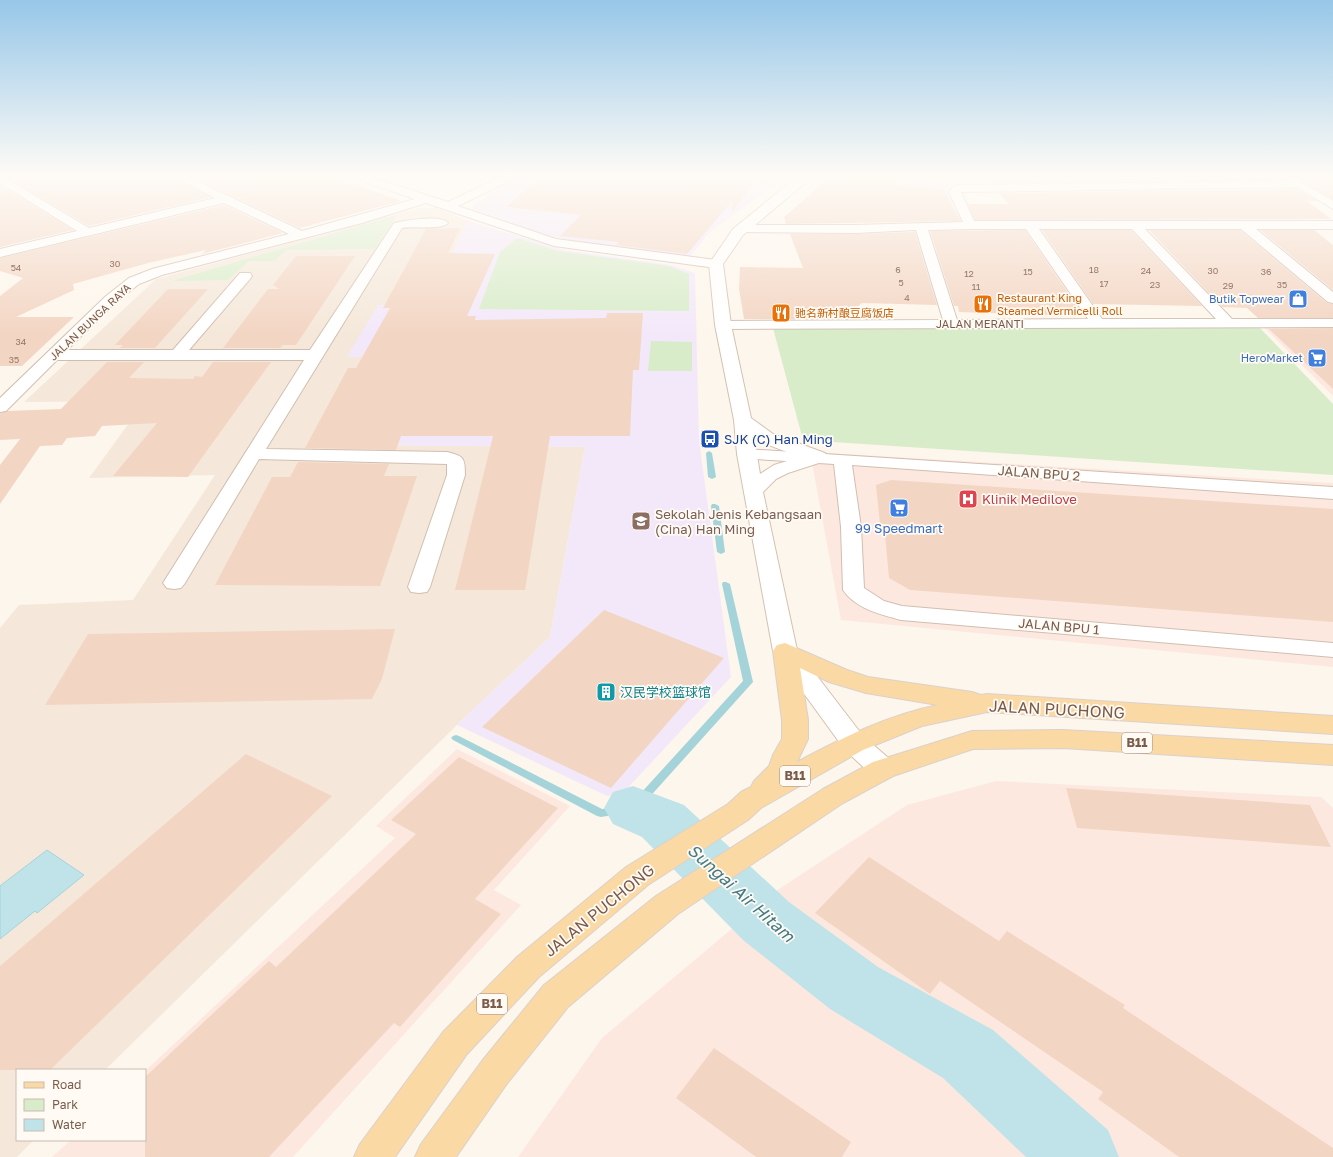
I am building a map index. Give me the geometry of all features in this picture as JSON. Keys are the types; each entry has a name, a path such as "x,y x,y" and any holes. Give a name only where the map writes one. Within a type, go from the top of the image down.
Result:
{"main road":[{"path":"785,651 838,676 866,685 987,703"},
{"path":"745,806 781,770 786,755 795,739 795,720 785,651"},
{"name":"JALAN PUCHONG","path":"373,1157 455,1043 528,967 637,876 745,806 854,743 917,718 987,703 1333,725"},
{"name":"B11","path":"434,1157 494,1073 556,996 667,906 833,796 883,769 972,740 1062,739 1333,755"}],"street":[{"path":"80,228 86,232"},
{"path":"0,253 103,228"},
{"path":"286,228 301,235"},
{"name":"JALAN BUNGA RAYA","path":"0,407 111,299 134,281 157,272 326,228"},
{"path":"174,583 314,355 397,228"},
{"path":"511,228 554,242 716,264"},
{"path":"877,228 742,228 716,264 723,325 743,420 746,454 785,651 854,743 883,769"},
{"path":"922,228 951,324"},
{"path":"1032,228 1098,324"},
{"path":"1138,228 1229,324"},
{"path":"1248,228 1333,299"},
{"path":"177,355 245,276"},
{"name":"JALAN MERANTI","path":"723,325 1333,323"},
{"path":"53,355 314,355"},
{"path":"743,420 767,438 818,457"},
{"path":"254,454 447,457 456,461 456,475 419,587"},
{"name":"JALAN BPU 2","path":"746,454 818,457 1333,493"},
{"path":"753,492 769,475 781,469 818,457"},
{"name":"JALAN BPU 1","path":"842,459 851,527 854,590 876,606 901,613 1333,650"}],"shaded area":[{"path":"345,228 465,228 428,305 348,357 394,357 353,445 585,447 550,637 457,725 106,1069 16,1069 16,1141 33,1141 17,1157 0,1157 0,628 19,605 133,600 215,475 89,478 145,401 24,402 156,279"},
{"name":"Sekolah Jenis Kebangsaan (Cina) Han Ming","path":"465,228 491,228 564,250 671,265 695,273 699,440 731,677 623,793 607,796 457,725 550,637 585,447 352,445 394,357 347,357 378,305 428,305"},
{"path":"526,228 715,228 689,257 570,241"},
{"name":"HeroMarket","path":"1264,327 1333,327 1333,396"},
{"path":"810,452 1333,483 1333,667 841,620"},
{"path":"457,749 570,806 494,890 521,905 293,1157 52,1157 70,1141 146,1141 146,1070 395,838 376,826"},
{"path":"996,781 1321,797 1333,808 1333,1157 518,1157 602,1038 779,889 907,805"}],"green space":[{"path":"353,228 388,228 374,249 287,250 274,261 249,261 228,280 172,281"},
{"path":"517,238 558,251 668,266 689,274 689,311 479,309 500,252"},
{"path":"1258,326 1333,404 1333,475 803,440 773,328"},
{"path":"651,341 692,342 692,371 648,371"}],"water":[{"path":"47,850 84,875 37,913 35,911 0,939 0,886"}],"building":[{"path":"0,228 70,228 73,230 0,247"},
{"path":"127,228 272,228 283,233 202,254 206,250 148,263 73,284 74,290 16,317 74,317 22,366 0,366 0,296 23,278 0,271 0,258"},
{"path":"460,228 448,253 495,254 467,316 476,316 475,320 606,318 607,313 643,313 639,370 633,370 630,436 550,436 525,590 455,590 493,436 401,436 396,450 305,448 348,368 356,368 390,308 383,308 426,229"},
{"path":"568,228 709,228 687,254 616,245 619,242 560,236"},
{"path":"1025,230 1082,313 1051,312 1053,315 959,312 958,306 954,306 930,231"},
{"path":"1042,230 1131,230 1202,306 1093,304"},
{"path":"1149,230 1240,230 1327,303 1333,304 1333,318 1258,318 1247,308 1222,307"},
{"path":"1260,230 1314,230 1333,245 1333,290"},
{"path":"915,232 937,305 862,303 842,319 744,319 739,289 740,267 803,268 790,234"},
{"path":"296,256 355,256 296,345 283,345 280,348 223,348 268,289 279,289 273,285"},
{"path":"168,289 208,289 155,348 120,348 123,345 115,345"},
{"name":"HeroMarket","path":"1333,328 1333,389 1269,329"},
{"path":"107,362 144,362 129,378 193,379 195,376 202,377 213,362 271,362 188,477 113,476 157,423 102,426 95,436 67,438 62,445 40,446 0,504 0,465 20,439 0,440 0,413 8,411 61,409"},
{"path":"298,462 389,464 384,476 417,476 380,586 215,585 272,477 290,477"},
{"path":"891,480 1333,509 1333,622 910,590 889,578 884,524 880,524 876,485"},
{"name":"汉民学校篮球馆","path":"604,610 724,658 611,788 482,727"},
{"path":"395,629 382,679 372,699 45,705 88,634"},
{"path":"246,754 332,796 51,1069 0,1070 0,966"},
{"path":"459,757 558,808 475,899 501,914 400,1027 394,1023 269,1157 145,1157 146,1076 269,961 276,967 416,834 391,820"},
{"path":"1066,788 1310,805 1331,847 1077,828"},
{"path":"869,857 999,941 1007,931 1125,1005 1123,1008 1333,1148 1333,1157 1179,1157 1098,1099 1103,1092 940,981 930,994 815,913"},
{"path":"714,1048 851,1142 842,1157 756,1157 676,1098"}],"waterway":[{"name":"Sungai Air Hitam","path":"709,453 712,477"},
{"name":"Sungai Air Hitam","path":"715,506 721,552"},
{"name":"Sungai Air Hitam","path":"456,738 601,813 633,808 748,682 726,584"},
{"name":"Sungai Air Hitam","path":"633,808 663,821 766,921 854,988 968,1054 1081,1157"}],"place":[{"name":"Butik Topwear","path":"1298,299"},
{"name":"Restaurant King Steamed Vermicelli Roll","path":"983,304"},
{"name":"驰名新村酿豆腐饭店","path":"781,313"},
{"name":"HeroMarket","path":"1317,358"},
{"name":"SJK (C) Han Ming","path":"710,439"},
{"name":"Klinik Medilove","path":"968,499"},
{"name":"99 Speedmart","path":"899,508"},
{"name":"Sekolah Jenis Kebangsaan (Cina) Han Ming","path":"641,521"},
{"name":"汉民学校篮球馆","path":"606,692"}]}
